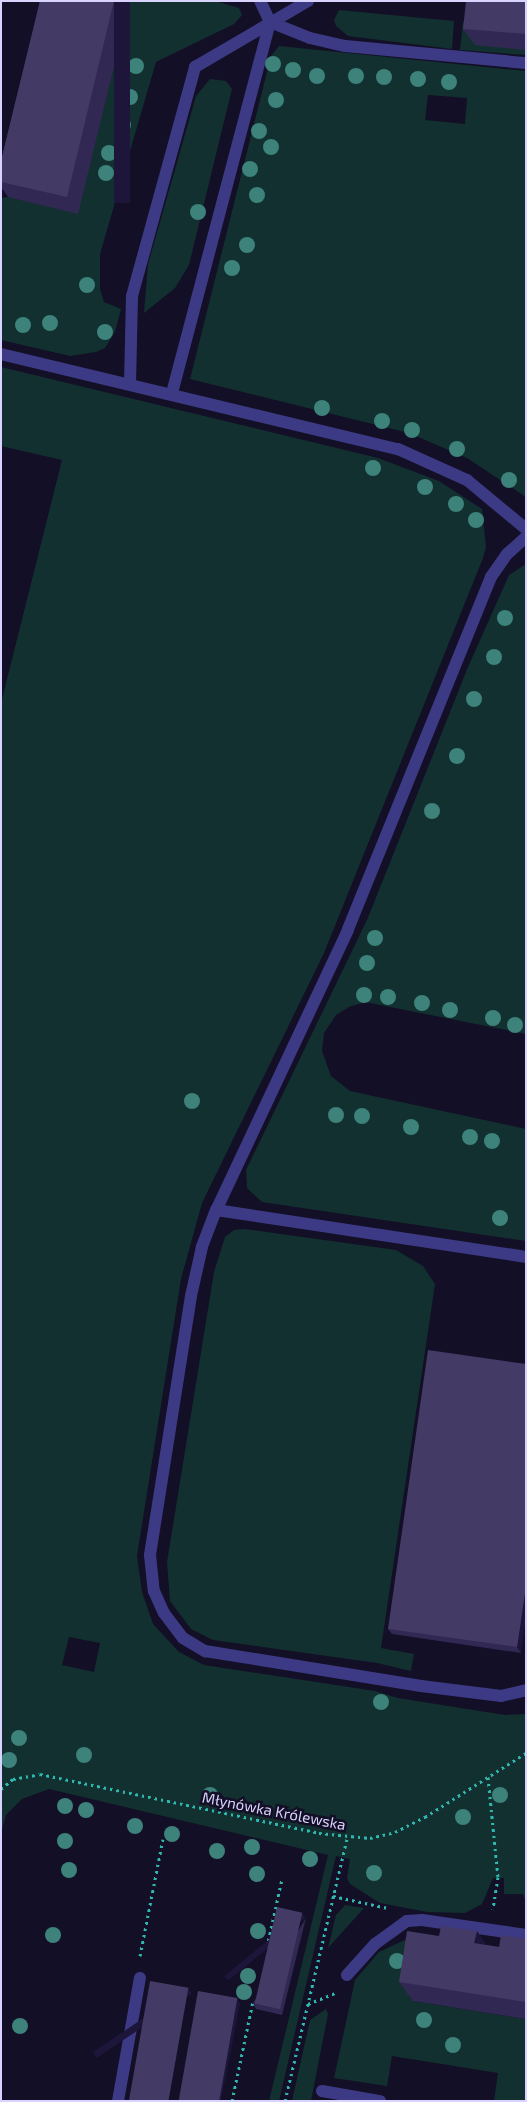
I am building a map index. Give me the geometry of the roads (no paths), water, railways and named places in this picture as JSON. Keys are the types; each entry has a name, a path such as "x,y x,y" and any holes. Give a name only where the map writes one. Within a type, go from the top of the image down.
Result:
{"lane":[{"path":"172,393 270,22 260,1"},
{"path":"130,384 132,296 195,67 308,1"},
{"path":"270,22 310,38 345,46 526,63"},
{"path":"1,354 172,393 413,454 467,480 526,529"},
{"path":"526,537 507,554 491,577 348,930 216,1210 202,1247 191,1296 150,1555 154,1591 169,1623 190,1643 223,1655 492,1695 509,1695 526,1690"},
{"path":"216,1210 526,1256"},
{"path":"347,1975 375,1944 407,1921 422,1920 526,1935"},
{"path":"118,2101 140,1978"},
{"path":"322,2091 380,2101"}]}
